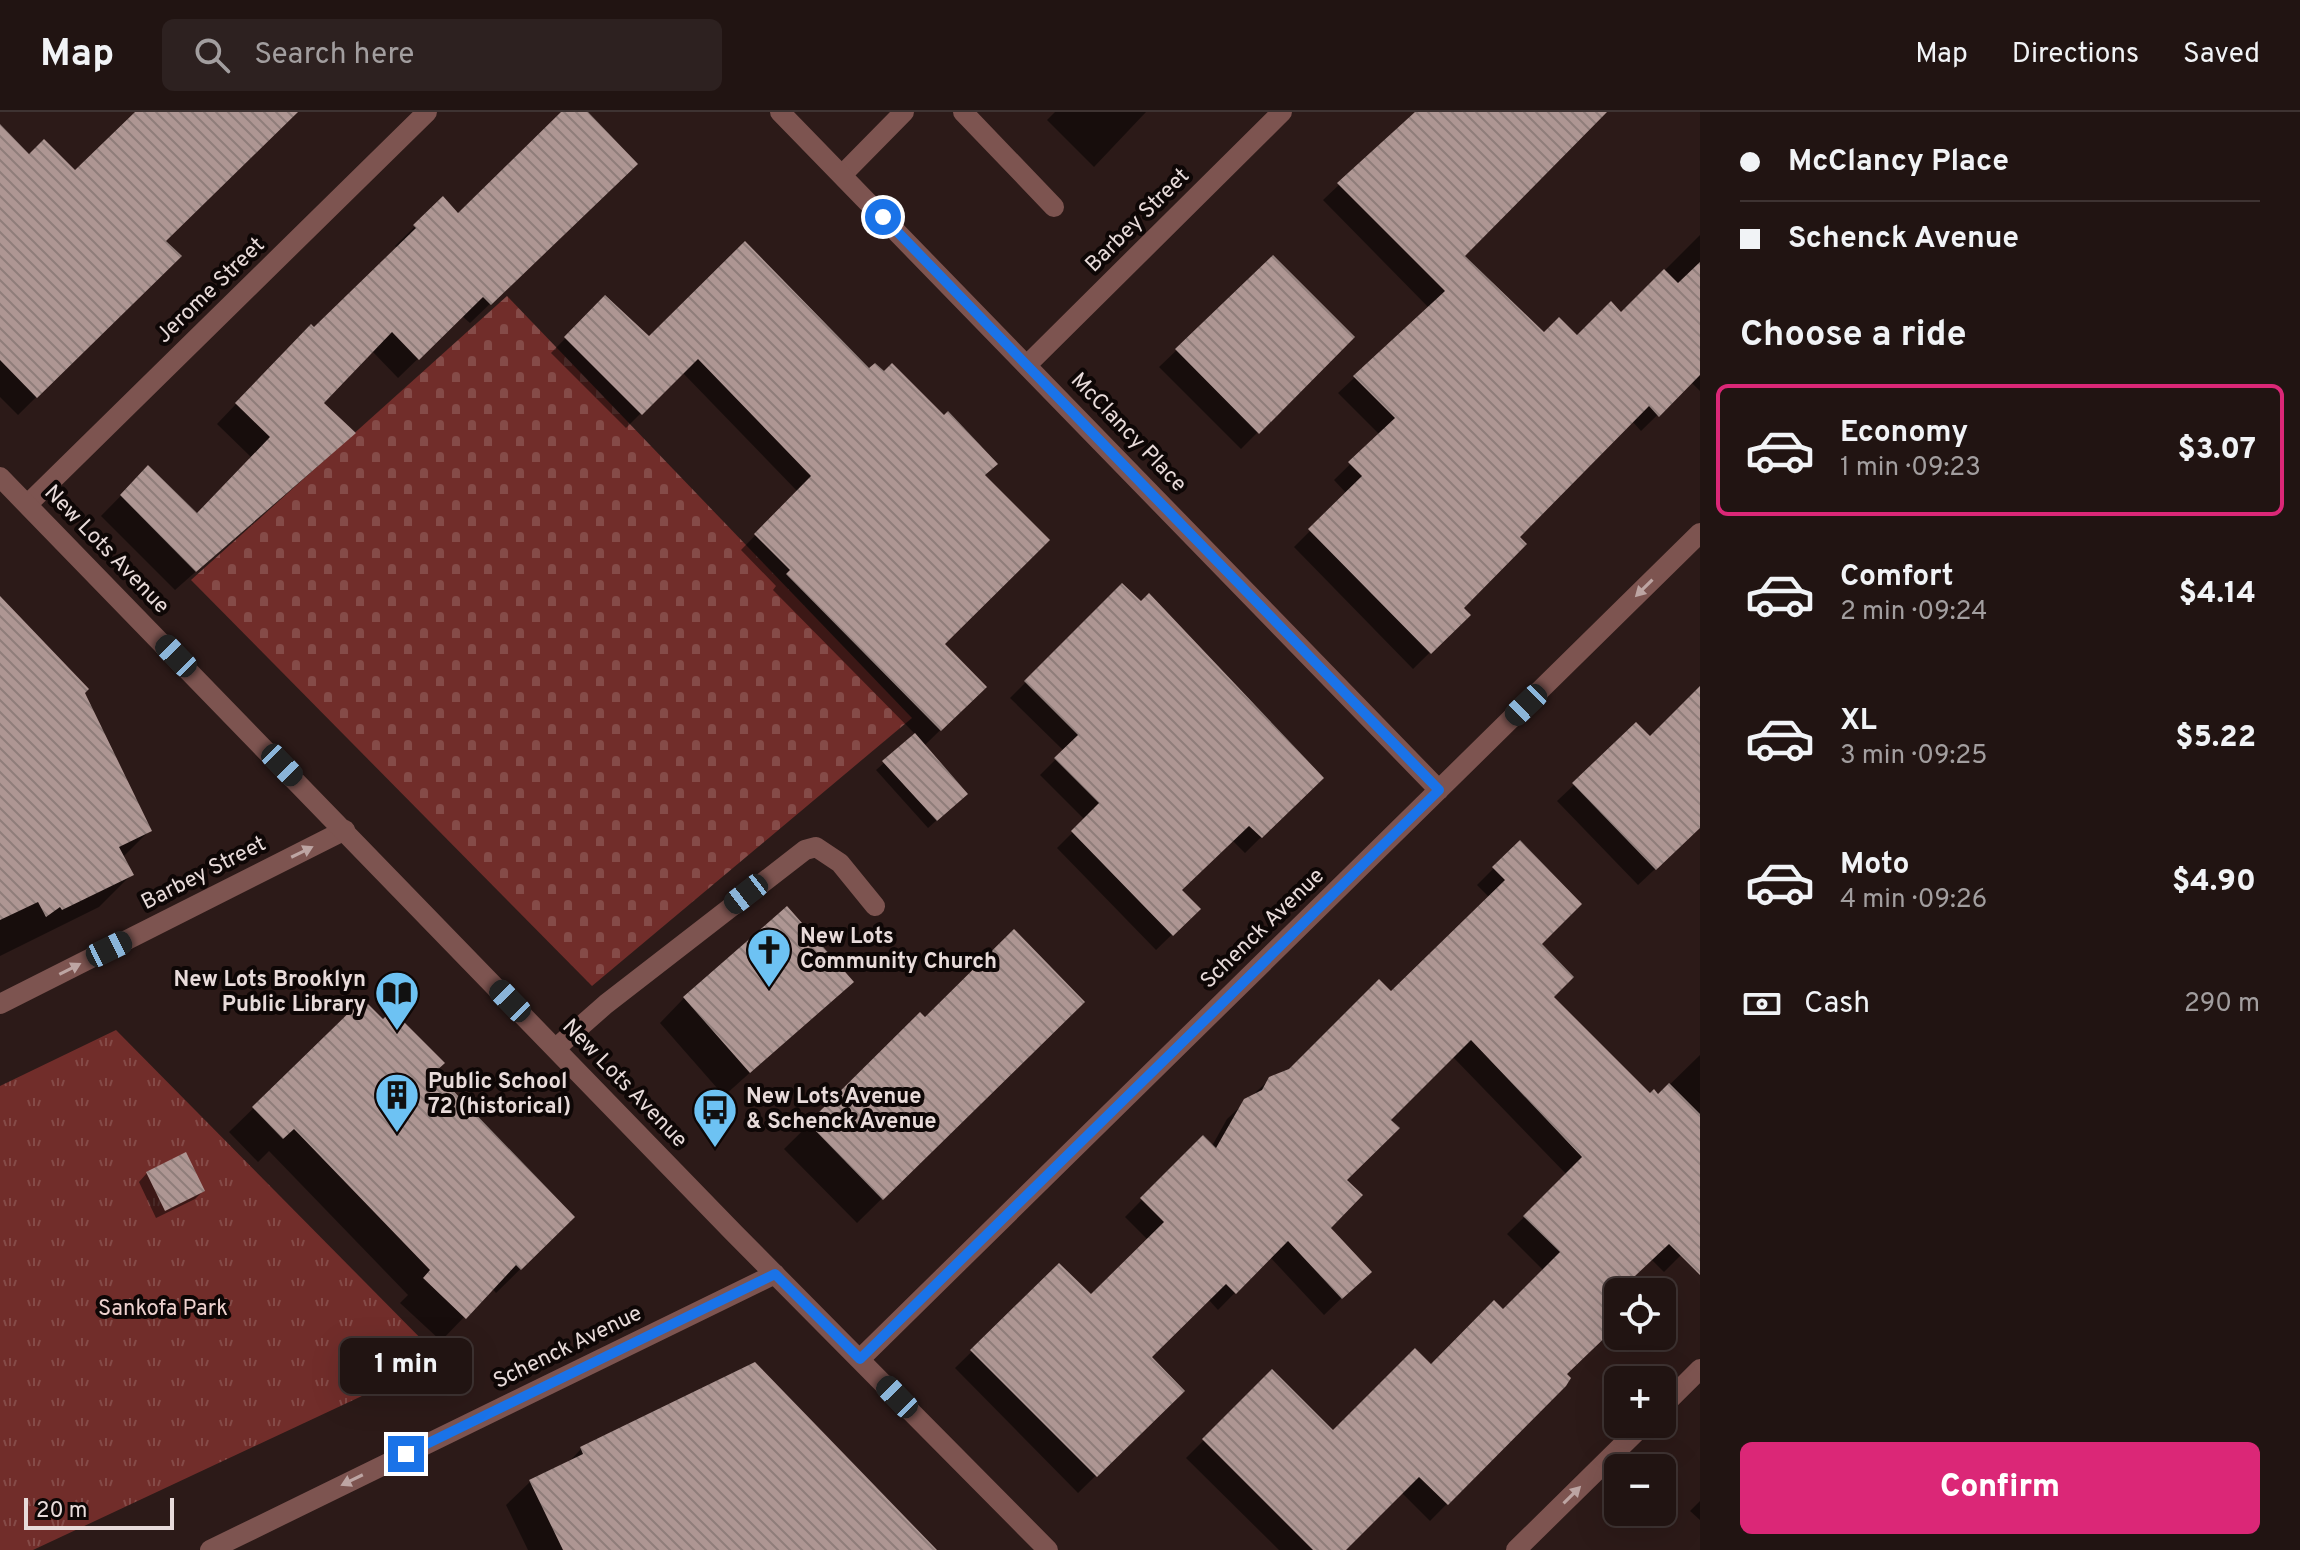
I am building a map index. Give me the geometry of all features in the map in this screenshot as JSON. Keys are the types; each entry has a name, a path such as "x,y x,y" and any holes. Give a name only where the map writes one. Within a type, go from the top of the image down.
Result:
{"street":[{"name":"Jerome Street","path":"28,504 427,112"},
{"name":"McClancy Place","path":"780,112 1439,790"},
{"path":"842,175 904,112"},
{"path":"963,112 1054,207"},
{"name":"Barbey Street","path":"1028,364 1282,112"},
{"name":"New Lots Avenue","path":"0,477 775,1274 1048,1550"},
{"name":"Schenck Avenue","path":"860,1359 1700,533"},
{"name":"Barbey Street","path":"0,1004 345,830"},
{"path":"556,1048 805,850 816,847 828,853 875,906"},
{"name":"Schenck Avenue","path":"210,1550 775,1274"},
{"path":"1676,1393 1700,1369"},
{"path":"1516,1550 1630,1438"}],"green space":[{"path":"507,296 912,718 592,986 191,580"},
{"name":"Sankofa Park","path":"116,1030 441,1359 33,1550 0,1550 0,1086"}],"building":[{"path":"135,112 298,112 166,241 182,256 37,398 0,360 0,124 29,154 44,139 75,170"},
{"path":"561,112 588,112 638,164 491,305 483,297 419,360 392,332 324,403 356,433 196,572 120,495 148,465 197,513 270,437 235,403 311,324 314,327 416,228 413,225 443,196 458,213"},
{"path":"1415,112 1607,112 1465,256 1544,332 1559,317 1577,335 1611,301 1621,312 1664,269 1678,283 1700,262 1700,375 1659,417 1649,406 1520,537 1527,544 1464,608 1471,615 1431,654 1308,529 1362,476 1348,462 1395,418 1353,376 1445,291 1337,183"},
{"path":"745,241 869,368 875,363 884,371 892,363 944,415 948,411 998,464 985,475 1050,540 945,644 987,687 941,731 786,574 790,570 754,534 811,476 698,359 642,415 564,337 605,295 649,336"},
{"path":"1273,255 1355,337 1259,434 1175,349"},
{"path":"1122,583 1141,601 1149,593 1324,778 1262,838 1249,826 1182,890 1201,909 1173,936 1071,831 1099,803 1054,758 1078,735 1024,681"},
{"path":"0,596 89,689 85,693 152,831 119,847 134,875 62,910 60,907 46,917 38,902 0,920"},
{"path":"1700,686 1700,828 1656,870 1572,783 1636,722 1650,736"},
{"path":"915,733 968,794 937,821 882,761"},
{"path":"1520,840 1582,904 1542,944 1574,977 1554,997 1650,1093 1654,1089 1658,1094 1669,1083 1700,1114 1700,1275 1669,1244 1633,1278 1604,1278 1604,1338 1567,1374 1571,1378 1566,1386 1448,1505 1419,1477 1346,1550 1313,1550 1202,1439 1272,1369 1333,1430 1415,1348 1431,1364 1494,1300 1503,1309 1560,1252 1523,1216 1582,1157 1471,1040 1391,1120 1400,1128 1347,1180 1363,1195 1331,1228 1372,1272 1342,1299 1288,1241 1236,1294 1226,1284 1152,1357 1185,1391 1097,1477 970,1350 1059,1263 1091,1294 1164,1222 1140,1198 1203,1135 1216,1148 1244,1099 1262,1090 1269,1077 1289,1069 1379,979 1391,991 1505,880 1492,867"},
{"name":"New Lots Community Church","path":"787,906 854,982 750,1073 683,997"},
{"path":"1014,929 1085,1002 883,1200 808,1123 920,1012 925,1017"},
{"name":"Public School 72 (historical)","path":"363,999 383,1019 392,1010 445,1063 435,1072 575,1217 521,1270 516,1265 466,1319 423,1278 430,1270 294,1129 283,1139 252,1107"},
{"path":"186,1152 205,1191 165,1211 146,1172"},
{"path":"755,1362 937,1550 563,1550 529,1480 583,1454 580,1447"}],"place":[{"name":"New Lots Community Church","path":"769,989"},
{"name":"New Lots Brooklyn Public Library","path":"397,1032"},
{"name":"Public School 72 (historical)","path":"397,1134"},
{"name":"New Lots Avenue & Schenck Avenue","path":"715,1149"}],"route":[{"path":"406,1454 775,1274 860,1359 1439,790 883,217"}]}
